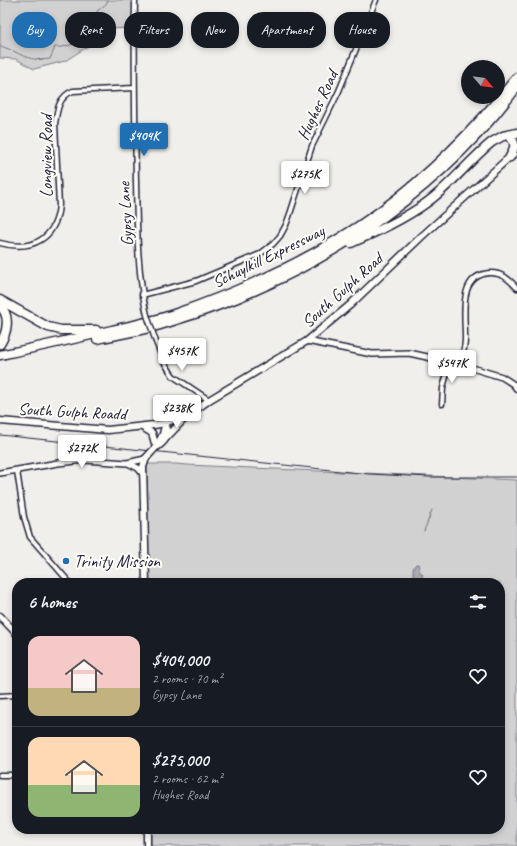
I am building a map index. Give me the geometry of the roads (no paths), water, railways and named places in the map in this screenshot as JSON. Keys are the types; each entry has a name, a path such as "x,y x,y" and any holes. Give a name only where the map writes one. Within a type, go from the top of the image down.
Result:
{"highway":[{"name":"Schuylkill Expressway","path":"0,355 173,314 248,285 292,265 329,244 379,212 440,160 480,122 517,77"},
{"name":"Schuylkill Expressway","path":"0,360 182,319 288,275 332,251 383,217 424,185 466,146 517,87"},
{"path":"332,251 366,237 422,206 436,196 489,144 499,138 517,133"},
{"path":"508,135 514,143 514,148 510,157"},
{"path":"0,300 48,327 61,330 80,331 104,329 140,323"},
{"path":"0,306 6,315 7,326 0,344"}],"main road":[{"name":"South Gulph Road","path":"165,423 191,413 209,400 307,341 350,305 421,237 517,151"},
{"path":"156,447 163,443 191,413"},
{"name":"South Gulph Roadd","path":"0,421 108,430 165,423"},
{"path":"165,423 168,429 167,438"},
{"path":"146,578 143,463 156,447 163,434 165,423"},
{"path":"142,427 152,433 156,447"},
{"path":"0,616 12,629"},
{"path":"147,834 148,846"}],"street":[{"name":"Gypsy Lane","path":"135,0 134,88 137,208 142,295 147,315 164,362 173,376 209,400"},
{"name":"Hughes Road","path":"142,295 196,281 253,257 264,251 280,236 290,214 312,146 339,91 376,0"},
{"name":"Longview Road","path":"0,243 16,246 28,245 43,238 53,228 59,205 56,118 60,102 66,94 74,91 134,88"},
{"path":"459,364 465,347 466,294 472,280 482,274 496,273 505,276 517,288"},
{"path":"307,341 372,354 409,353 459,364 502,377 513,384 517,389"},
{"path":"442,404 443,388 450,362"},
{"path":"0,473 85,460 127,463 146,458"},
{"path":"127,463 138,468 143,474"},
{"path":"16,470 24,517 30,537 66,578"},
{"path":"0,696 12,696"},
{"path":"0,775 12,775"}],"waterway":[{"path":"0,46 29,58 42,60 50,59 55,47 74,44 92,30 98,23 97,11 106,4 108,0"},
{"path":"424,531 432,510"}],"tram line":[{"path":"0,435 369,474 430,477 517,477"}],"place":[{"name":"Trinity Mission","path":"66,561"}]}
